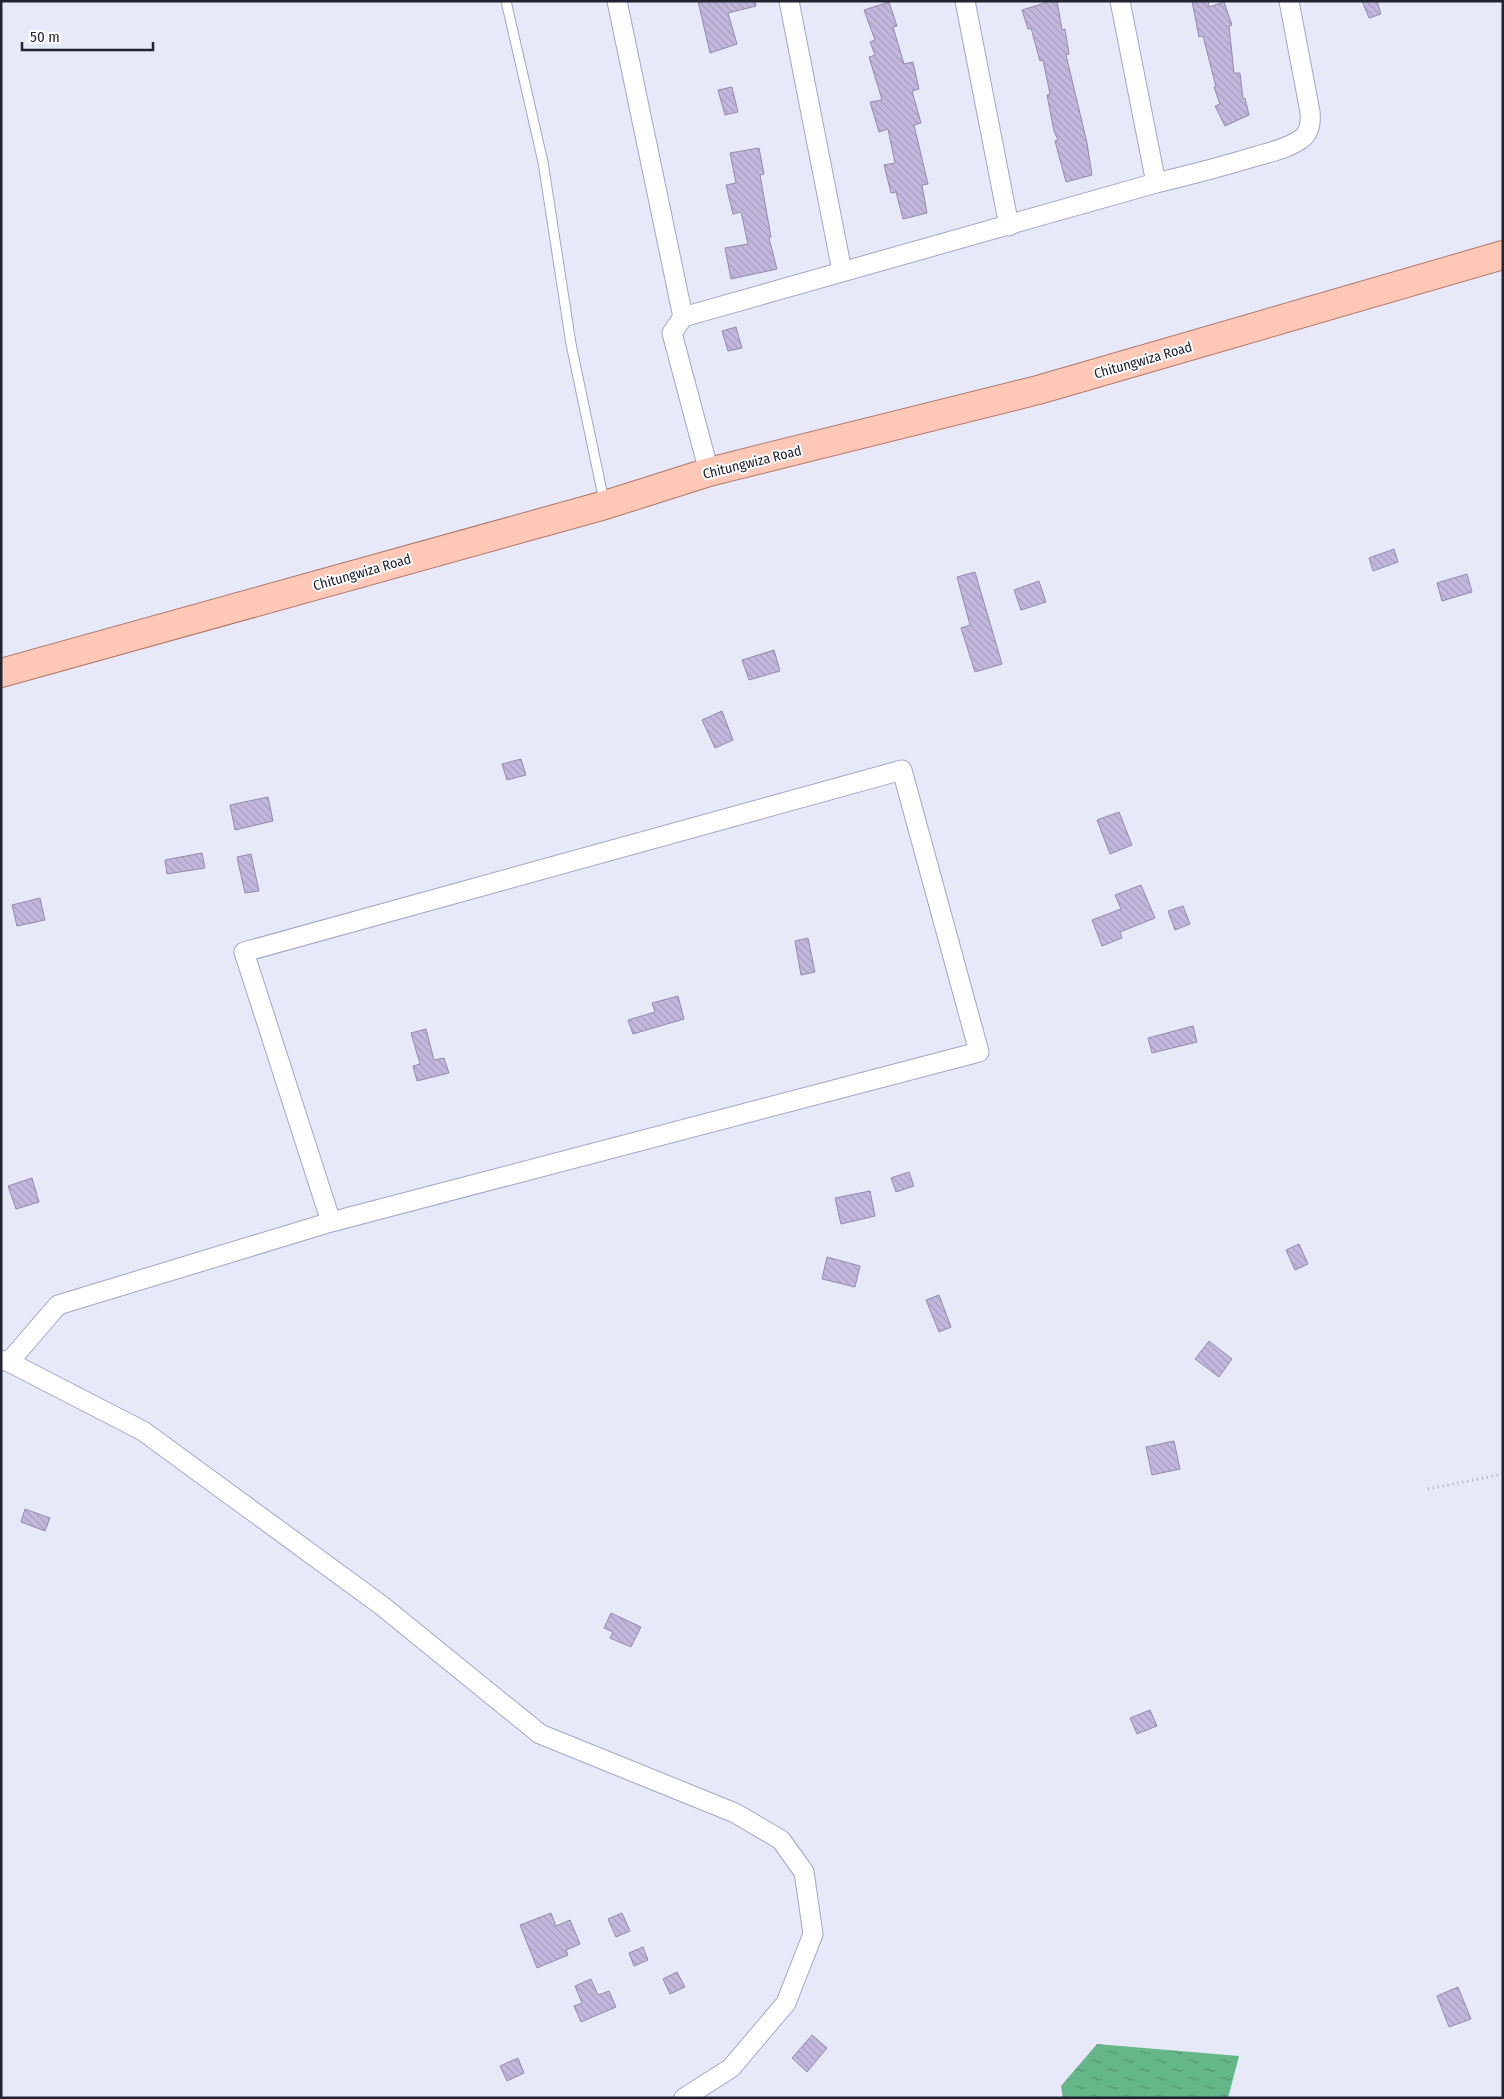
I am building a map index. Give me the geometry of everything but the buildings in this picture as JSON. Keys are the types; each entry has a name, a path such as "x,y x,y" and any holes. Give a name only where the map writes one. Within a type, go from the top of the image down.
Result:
{"main road":[{"name":"Chitungwiza Road","path":"1,673 605,505 709,472 1038,390 1503,255"}],"street":[{"path":"618,1 683,317"},
{"path":"789,1 842,271"},
{"path":"966,1 1009,226"},
{"path":"1120,1 1156,183"},
{"path":"709,472 672,334 683,317 1156,183 1269,153 1302,139 1311,123 1310,112 1289,1"},
{"path":"331,1222 244,952 902,770 979,1052 331,1222 58,1305 5,1361 143,1432 381,1606 540,1734 735,1813 782,1840 804,1872 813,1934 786,2003 731,2068 684,2098"}],"lane":[{"path":"506,1 543,162 571,344 605,505"}],"path":[{"path":"1428,1489 1503,1474"}],"water":[{"path":"1097,2044 1239,2056 1228,2098 1063,2098 1061,2086"}]}
